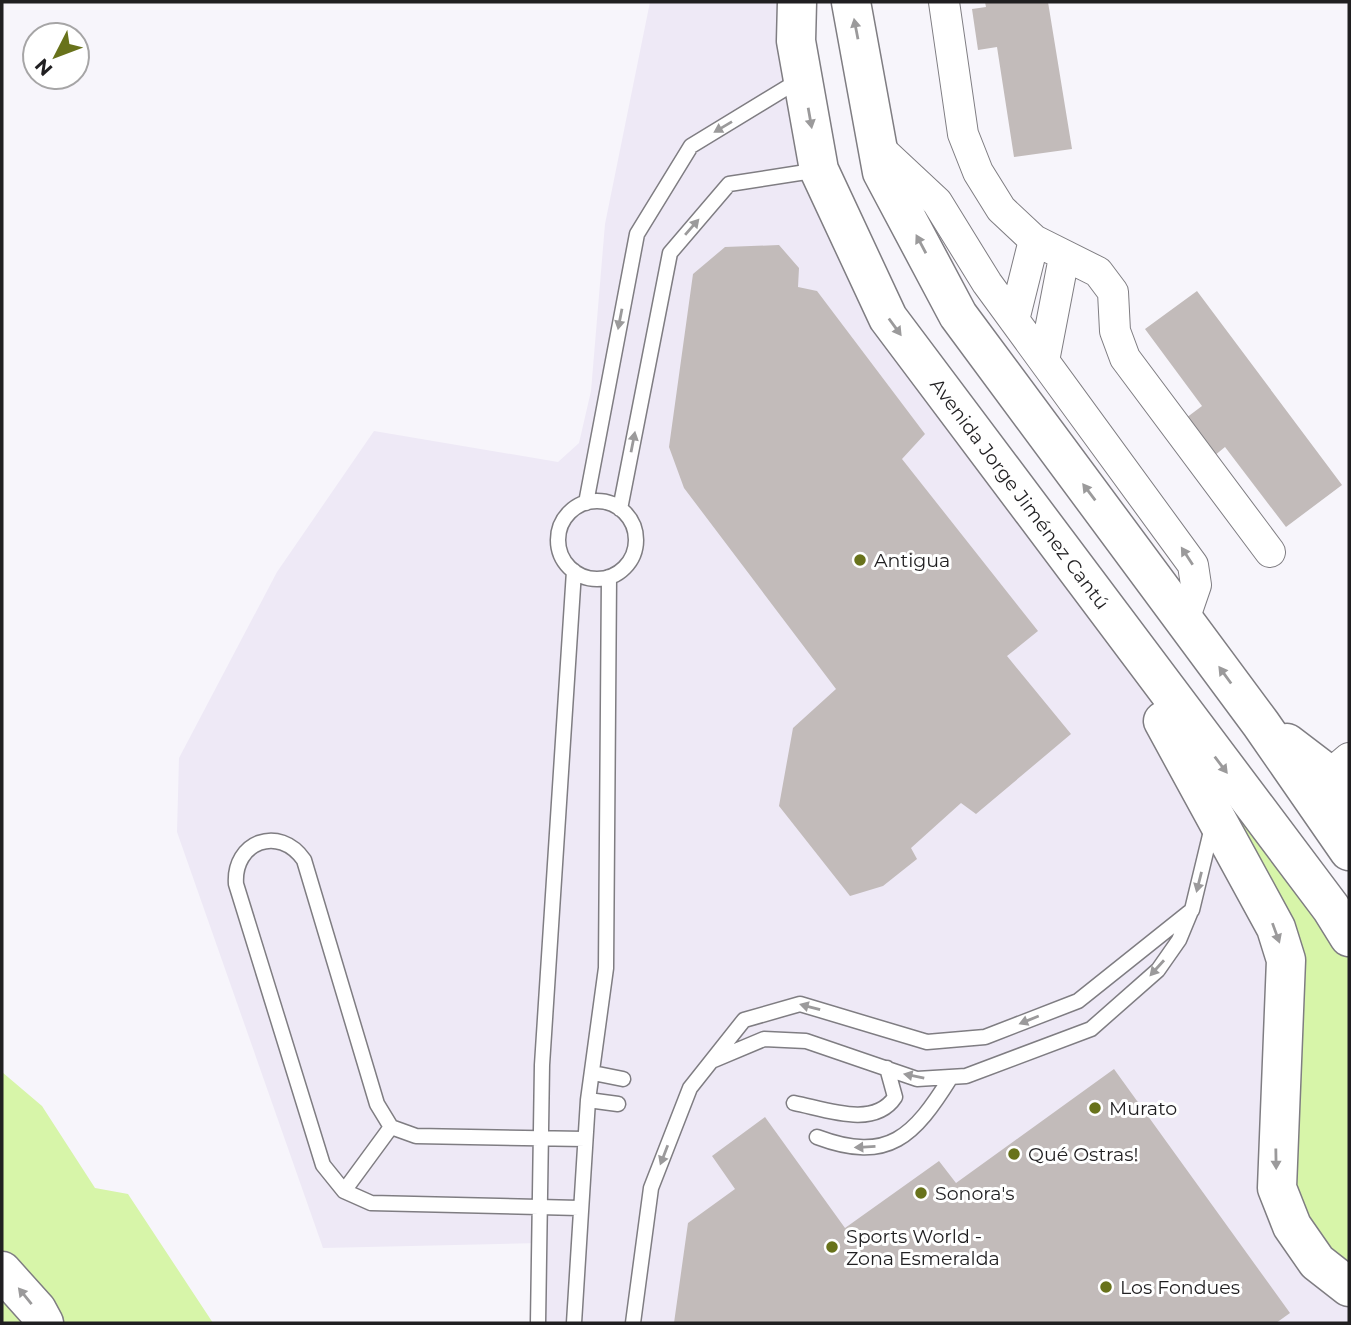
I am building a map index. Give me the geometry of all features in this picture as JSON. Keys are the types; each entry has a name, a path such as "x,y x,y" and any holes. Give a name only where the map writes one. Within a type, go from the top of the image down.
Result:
{"main road":[{"path":"777,2 796,41"},
{"name":"Avenida Jorge Jiménez Cantú","path":"797,2 796,41 819,170 888,318 1331,908 1349,937"},
{"path":"850,2 882,172 958,315 1261,723 1349,851"},
{"path":"1092,593 1276,928 1286,960 1277,1188 1292,1226 1317,1262 1349,1287"},
{"path":"1261,723 1343,778"},
{"path":"2,1271 30,1302 44,1323"}],"street":[{"path":"944,2 962,134 978,172 1001,209 1034,240 1098,272 1113,292 1115,331 1125,358 1269,552"},
{"path":"877,146 937,202 1014,320 1193,565 1195,585 1184,620"},
{"path":"1014,320 1034,240"},
{"path":"1044,361 1064,257"}],"lane":[{"path":"586,503 637,233 691,146 803,79"},
{"path":"620,509 670,253 729,184 819,170"},
{"path":"586,503 610,503 620,509 634,529 634,553 628,564 608,577 585,577 574,571 565,562 558,539 565,517 586,503"},
{"path":"538,1323 538,1138 574,571"},
{"path":"574,1323 579,1208 588,1100 606,968 608,577"},
{"path":"712,1061 764,1039 806,1041 917,1079 966,1076 1091,1029 1158,970 1179,940 1192,910 1215,815"},
{"path":"579,1208 371,1203 344,1191 323,1165 236,884 235,869 241,855 253,846 281,840 295,847 304,860 377,1104 391,1127 415,1136 585,1139"},
{"path":"633,1323 651,1188 690,1088 744,1020 800,1004 926,1042 985,1037 1078,1001 1192,910"},
{"path":"794,1103 868,1115 887,1109 895,1097 887,1069"},
{"path":"593,1073 623,1079"},
{"path":"817,1137 846,1148 885,1146 924,1120 951,1077"},
{"path":"588,1100 618,1104"},
{"path":"344,1191 391,1127"}],"shaded area":[{"path":"650,2 777,2 796,41 888,318 1092,593 1254,887 1349,1287 1349,1323 538,1323 539,1243 323,1248 177,832 179,758 277,572 374,431 558,462 579,443 591,391 605,224"}],"green space":[{"path":"1092,593 1349,937 1349,1287 1292,1226 1286,960 1254,887"},
{"path":"2,1072 42,1106 95,1188 128,1194 213,1323 2,1323"}],"building":[{"path":"985,2 1048,2 1072,149 1014,157 997,47 978,50 972,9 986,7"},
{"name":"Antigua","path":"779,245 799,268 798,287 817,291 925,434 902,459 1038,631 1007,656 1071,734 976,814 961,803 911,848 917,859 883,886 850,896 779,806 793,728 836,689 684,488 669,447 693,274 725,247"},
{"path":"1197,291 1342,485 1286,527 1225,447 1214,456 1186,418 1202,406 1145,329"},
{"path":"1114,1069 1290,1313 1276,1323 674,1323 688,1223 735,1189 712,1156 765,1117 845,1228 939,1161 956,1183"}],"place":[{"name":"Antigua","path":"860,560"},
{"name":"Murato","path":"1095,1108"},
{"name":"Qué Ostras!","path":"1014,1154"},
{"name":"Sonora's","path":"921,1193"},
{"name":"Sports World - Zona Esmeralda","path":"832,1247"},
{"name":"Los Fondues","path":"1106,1287"}]}
